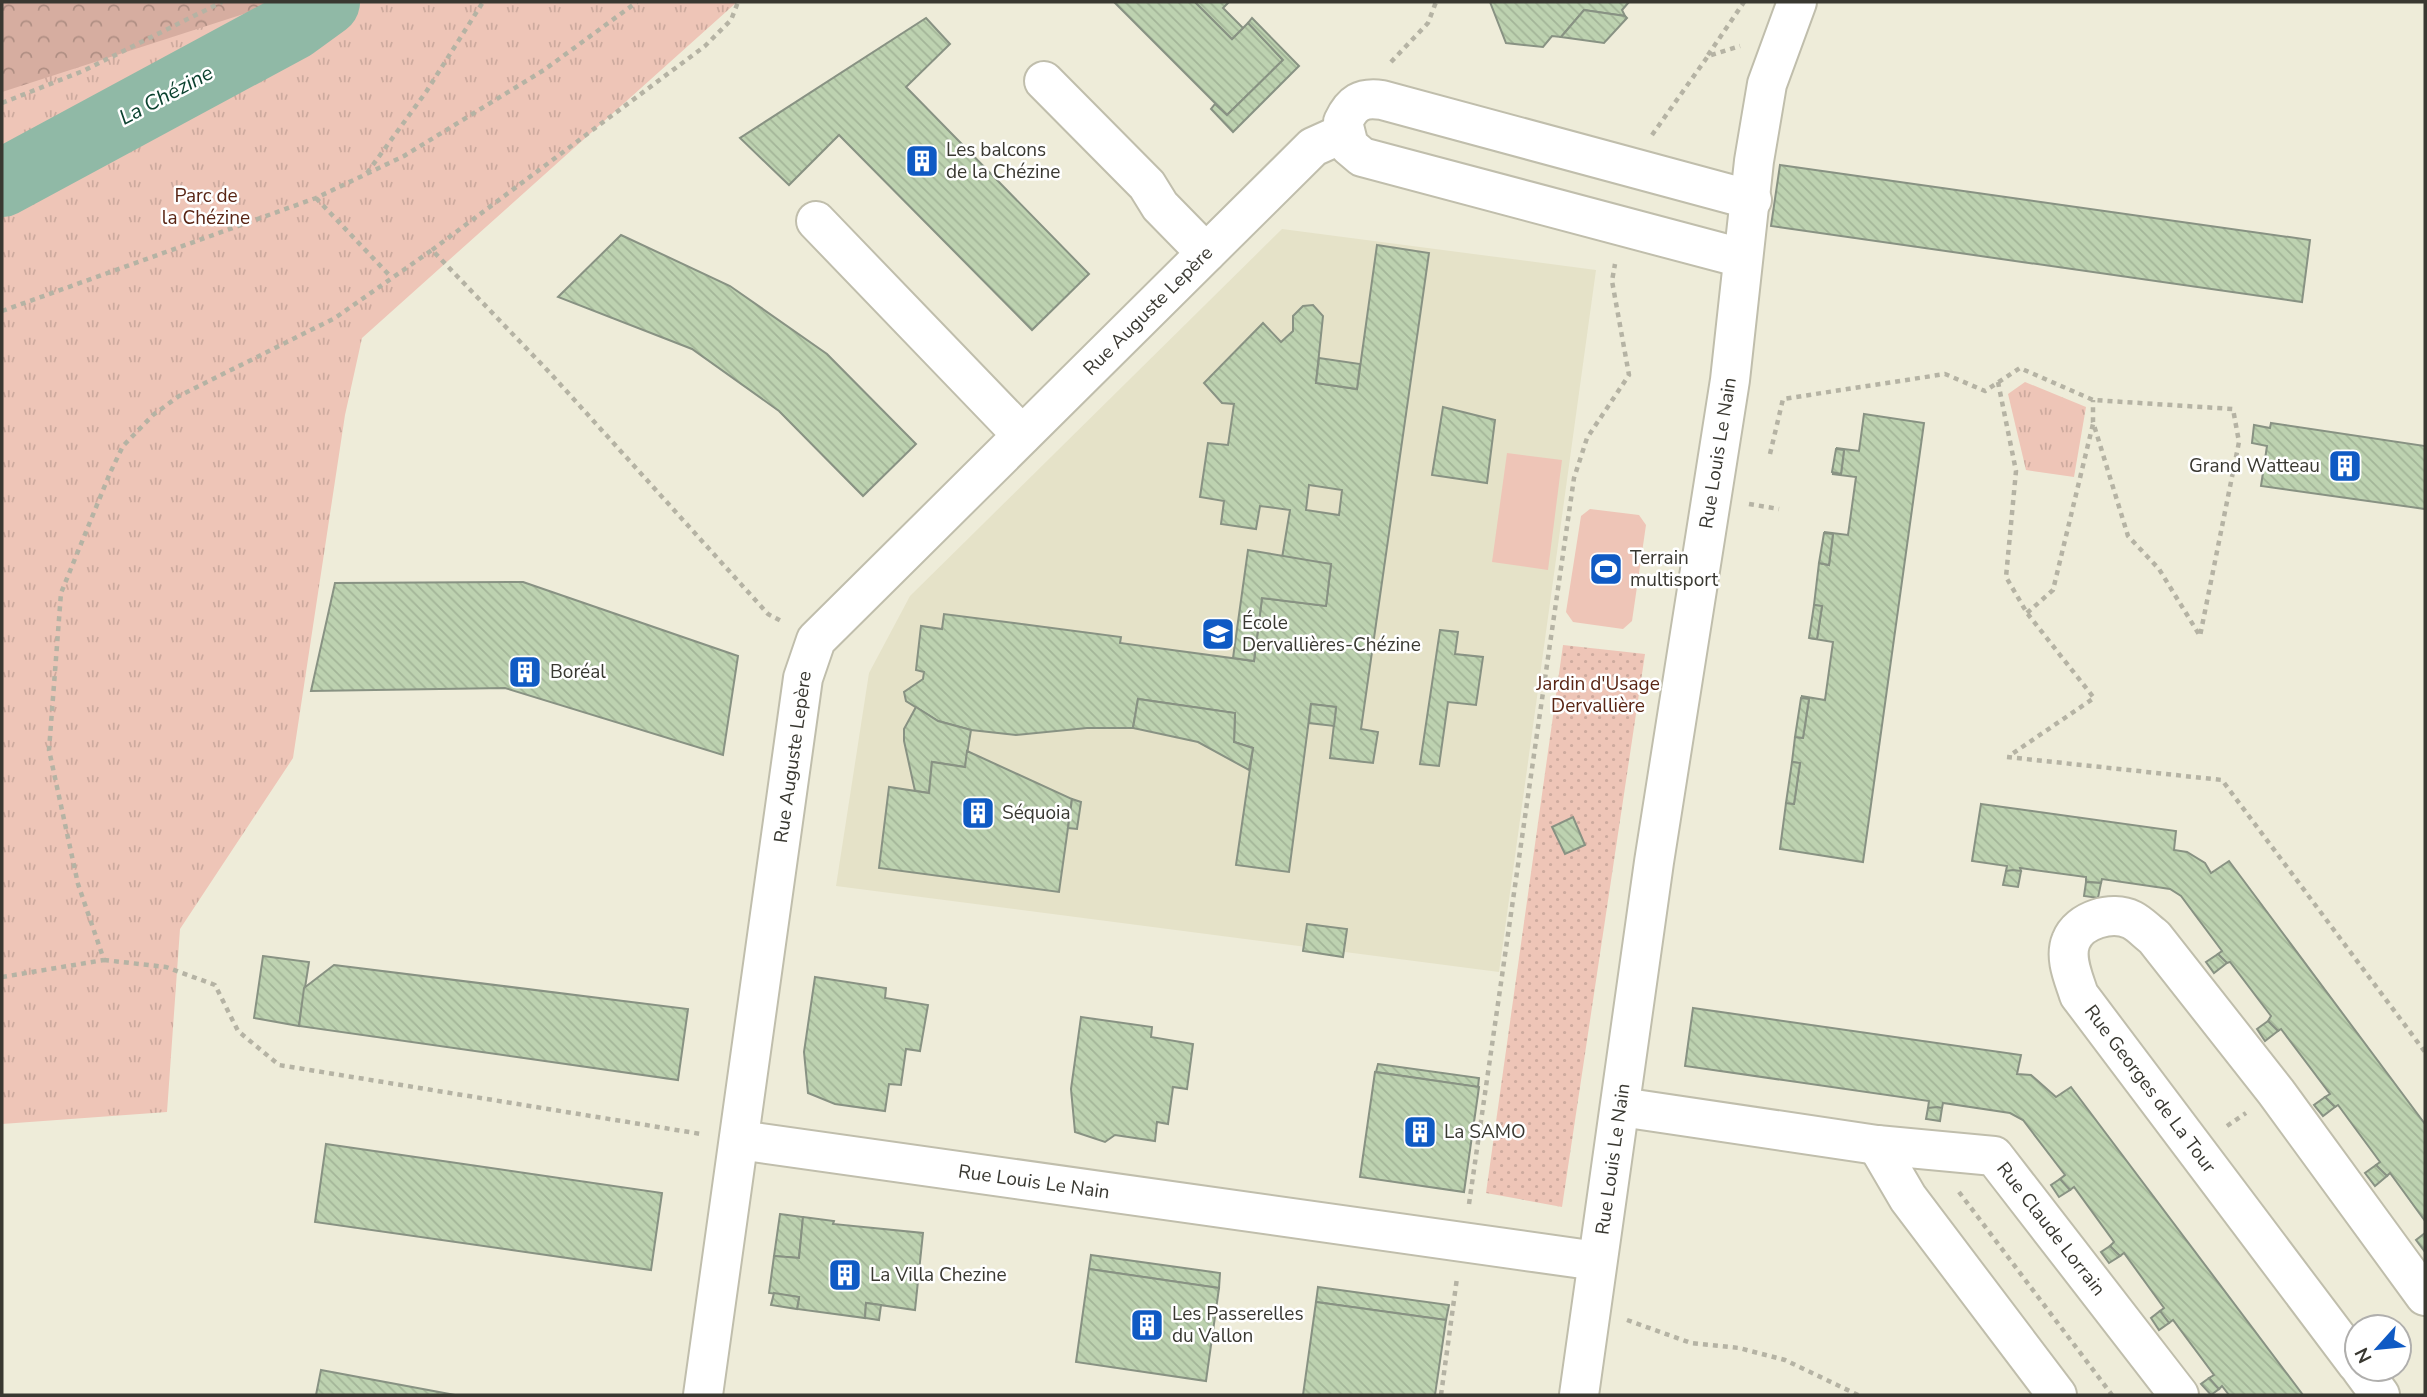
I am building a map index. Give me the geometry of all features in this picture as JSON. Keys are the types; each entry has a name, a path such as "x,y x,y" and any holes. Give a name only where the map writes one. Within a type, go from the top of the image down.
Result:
{"street":[{"name":"Rue Louis Le Nain","path":"739,1140 1597,1261 1654,862 1730,380 1742,258 1752,200 1754,161 1767,85 1789,18"},
{"path":"1044,80 1147,185 1160,206 1206,253"},
{"name":"Rue Auguste Lepère","path":"703,1395 808,656 816,640 1313,147 1351,117 1367,98 1752,200"},
{"path":"1351,117 1349,146 1362,157 1742,258"},
{"path":"816,221 1023,435"},
{"name":"Rue Georges de La Tour","path":"2343,1345 2079,995 2070,969 2070,942 2082,926 2098,917 2130,919 2154,937 2276,1092 2425,1296"},
{"name":"Rue Claude Lorrain","path":"1621,1107 1877,1145 1994,1156 2179,1395"},
{"path":"1877,1145 1908,1198 2057,1395"},
{"path":"1579,1395 1597,1261"}],"path":[{"path":"2,103 83,71 222,2"},
{"path":"367,174 426,92 483,2"},
{"path":"2,311 316,198 404,156 544,70 637,2"},
{"path":"104,960 78,884 49,750 61,593 123,446 153,415 179,396 335,318 432,250 705,46 731,20 738,2"},
{"path":"1351,117 1371,82 1428,23 1436,2"},
{"path":"1639,169 1653,132 1744,2"},
{"path":"1708,56 1789,18"},
{"path":"316,198 391,277"},
{"path":"1441,1395 1495,1038 1574,478 1587,438 1629,375 1612,281 1622,226"},
{"path":"432,250 551,374 756,600"},
{"path":"1770,454 1783,400 1945,374 1985,391 2020,368 2093,400 2234,409 2239,442 2200,636 2159,569 2128,536 2093,422"},
{"path":"1998,382 2016,471 2006,577 2026,613 2094,698 2007,757 2222,780 2425,1052"},
{"path":"2026,613 2053,590 2093,422 2093,400"},
{"path":"1745,504 1779,509"},
{"path":"2,977 104,960 166,967 215,985 238,1031 279,1065 739,1140"},
{"path":"2218,1131 2248,1111"},
{"path":"1956,1188 2112,1395"},
{"path":"1624,1318 1645,1329 1690,1343 1739,1348 1785,1360 1857,1395"}],"shaded area":[{"name":"École Dervallières-Chézine","path":"1282,229 1596,270 1499,972 836,886 869,673 910,596"}],"green space":[{"name":"Parc de la Chézine","path":"2,2 737,2 362,338 345,415 293,758 180,929 167,1112 2,1124"},
{"path":"2,2 281,2 2,92"},
{"path":"2025,382 2086,407 2074,477 2026,470 2008,394"},
{"path":"1507,453 1562,460 1548,570 1492,562"},
{"name":"Terrain multisport","path":"1590,509 1639,515 1646,525 1632,621 1623,629 1573,622 1566,612 1581,516"},
{"name":"Jardin d'Usage Dervallière","path":"1563,645 1645,654 1562,1207 1486,1193"}],"building":[{"path":"1114,2 1195,2 1232,39 1248,23 1283,60 1227,115"},
{"path":"1195,2 1229,2 1223,8 1243,28 1232,39"},
{"path":"1490,2 1629,2 1622,10 1625,16 1584,10 1561,37 1552,36 1543,47 1506,43"},
{"path":"1584,10 1627,18 1604,43 1561,37"},
{"name":"Les balcons de la Chézine","path":"926,18 950,44 906,87 1089,274 1032,330 839,135 789,185 740,138"},
{"path":"1252,18 1299,66 1233,132 1211,109 1215,104 1227,115 1283,60 1248,23"},
{"path":"1780,165 2310,240 2302,302 1771,226"},
{"path":"621,235 730,286 827,354 916,444 863,496 779,411 692,349 558,297"},
{"path":"1377,245 1429,253 1361,729 1378,732 1373,763 1330,758 1336,707 1311,704 1289,872 1236,865 1253,748 1234,742 1235,713 1138,699 1133,728 1087,728 1016,735 971,730 938,721 906,701 904,692 923,679 924,672 916,670 921,626 942,629 944,614 1121,637 1120,643 1254,661 1262,598 1326,606 1331,564 1282,558 1290,510 1260,506 1256,529 1221,524 1224,501 1200,497 1208,443 1228,445 1234,404 1222,403 1204,383 1263,323 1281,342 1293,331 1293,316 1303,306 1313,305 1323,316 1316,383 1357,389","holes":["1309,485 1342,490 1339,515 1306,510"]},
{"path":"1319,358 1360,364 1357,389 1316,383"},
{"path":"1443,407 1495,420 1487,483 1432,475"},
{"path":"1864,414 1924,423 1863,862 1780,849 1786,803 1794,804 1800,763 1792,762 1795,737 1803,738 1809,699 1801,696 1825,700 1833,642 1809,638 1817,639 1822,606 1814,605 1819,563 1829,565 1833,534 1824,532 1848,535 1856,477 1832,474 1841,474 1844,450 1836,448 1859,451"},
{"name":"Grand Watteau","path":"2271,423 2425,446 2425,509 2261,486 2267,446 2252,443 2254,425 2270,428"},
{"path":"1836,449 1844,450 1841,474 1832,472"},
{"path":"1824,533 1833,534 1829,565 1819,563"},
{"path":"1248,550 1331,564 1326,606 1262,598 1254,661 1233,658"},
{"name":"Boréal","path":"523,582 738,656 723,755 505,688 311,691 335,583"},
{"path":"1814,605 1822,606 1817,639 1809,638"},
{"path":"1440,630 1458,632 1455,654 1483,657 1476,705 1448,702 1439,766 1420,764"},
{"path":"1801,698 1809,699 1803,738 1795,737"},
{"path":"1138,699 1235,713 1234,742 1253,748 1249,770 1198,742 1133,728"},
{"path":"1311,704 1336,707 1334,726 1309,723"},
{"path":"916,707 938,721 971,730 965,767 932,762 929,793 915,791 904,741 904,729"},
{"name":"Séquoia","path":"967,751 1072,799 1059,892 879,868 889,787 929,793 932,762 965,767"},
{"path":"1792,762 1800,763 1794,804 1786,803"},
{"path":"1072,799 1081,802 1077,829 1068,828"},
{"path":"1981,804 2176,831 2174,850 2187,852 2205,863 2211,873 2229,861 2425,1124 2425,1221 2390,1173 2387,1176 2379,1170 2376,1165 2380,1162 2338,1105 2335,1107 2325,1097 2330,1094 2281,1029 2278,1031 2268,1021 2271,1016 2230,962 2227,963 2218,954 2222,951 2181,896 2170,889 2102,879 2101,883 2086,882 2086,877 2020,868 2021,871 2011,872 2006,871 2007,866 1972,861"},
{"path":"1573,817 1585,845 1565,854 1552,827"},
{"path":"2006,871 2021,871 2018,887 2003,885"},
{"path":"2086,882 2101,883 2098,898 2084,896"},
{"path":"1307,924 1347,929 1343,957 1303,951"},
{"path":"2218,954 2227,963 2214,973 2206,962"},
{"path":"263,956 309,962 299,1026 254,1018"},
{"path":"334,965 688,1009 678,1080 299,1026 304,988"},
{"path":"815,977 886,988 885,998 928,1005 920,1051 906,1049 901,1085 889,1084 885,1111 835,1104 808,1093 804,1052"},
{"path":"1693,1008 2021,1055 2017,1074 2031,1075 2056,1097 2071,1087 2303,1395 2229,1395 2222,1386 2219,1389 2209,1378 2214,1375 2173,1320 2169,1323 2163,1316 2160,1311 2164,1308 2124,1253 2120,1256 2112,1249 2110,1246 2114,1242 2074,1187 2070,1190 2060,1179 2065,1175 2023,1120 2010,1113 1943,1103 1942,1108 1934,1109 1928,1108 1929,1101 1685,1066"},
{"path":"1081,1017 1152,1027 1151,1037 1193,1044 1187,1089 1173,1087 1168,1124 1157,1122 1155,1141 1115,1135 1105,1142 1075,1132 1071,1089"},
{"path":"2268,1021 2278,1031 2265,1041 2257,1029"},
{"path":"1378,1064 1479,1078 1478,1087 1376,1072"},
{"name":"La SAMO","path":"1375,1072 1479,1087 1464,1192 1360,1177"},
{"path":"2325,1097 2335,1107 2323,1116 2314,1105"},
{"path":"1928,1108 1942,1108 1940,1121 1926,1119"},
{"path":"326,1144 662,1193 651,1270 315,1222"},
{"path":"2376,1165 2387,1176 2375,1186 2365,1173"},
{"path":"2060,1179 2070,1190 2059,1197 2051,1185"},
{"path":"780,1214 803,1217 799,1258 774,1256"},
{"name":"La Villa Chezine","path":"803,1217 834,1221 833,1224 923,1233 915,1310 866,1303 865,1318 797,1309 799,1297 769,1293 774,1256 799,1258"},
{"path":"2425,1233 2425,1252 2416,1240"},
{"path":"2110,1246 2120,1256 2109,1263 2101,1252"},
{"path":"1091,1255 1220,1273 1219,1288 1089,1269"},
{"name":"Les Passerelles du Vallon","path":"1089,1269 1219,1288 1206,1381 1076,1362"},
{"path":"1318,1287 1449,1305 1446,1320 1316,1302"},
{"path":"774,1293 799,1297 797,1309 771,1305"},
{"path":"1316,1302 1446,1320 1435,1395 1303,1395"},
{"path":"866,1303 881,1305 879,1320 865,1318"},
{"path":"2160,1311 2169,1323 2159,1330 2151,1318"},
{"path":"321,1370 455,1395 316,1395"},
{"path":"2209,1378 2219,1389 2211,1395 2201,1384"}],"waterway":[{"name":"La Chézine","path":"2,183 293,26 326,2"}],"place":[{"name":"Les balcons de la Chézine","path":"922,161"},
{"name":"Grand Watteau","path":"2345,466"},
{"name":"Terrain multisport","path":"1606,569"},
{"name":"École Dervallières-Chézine","path":"1218,634"},
{"name":"Boréal","path":"525,672"},
{"name":"Séquoia","path":"978,813"},
{"name":"La SAMO","path":"1420,1132"},
{"name":"La Villa Chezine","path":"845,1275"},
{"name":"Les Passerelles du Vallon","path":"1147,1325"}]}
